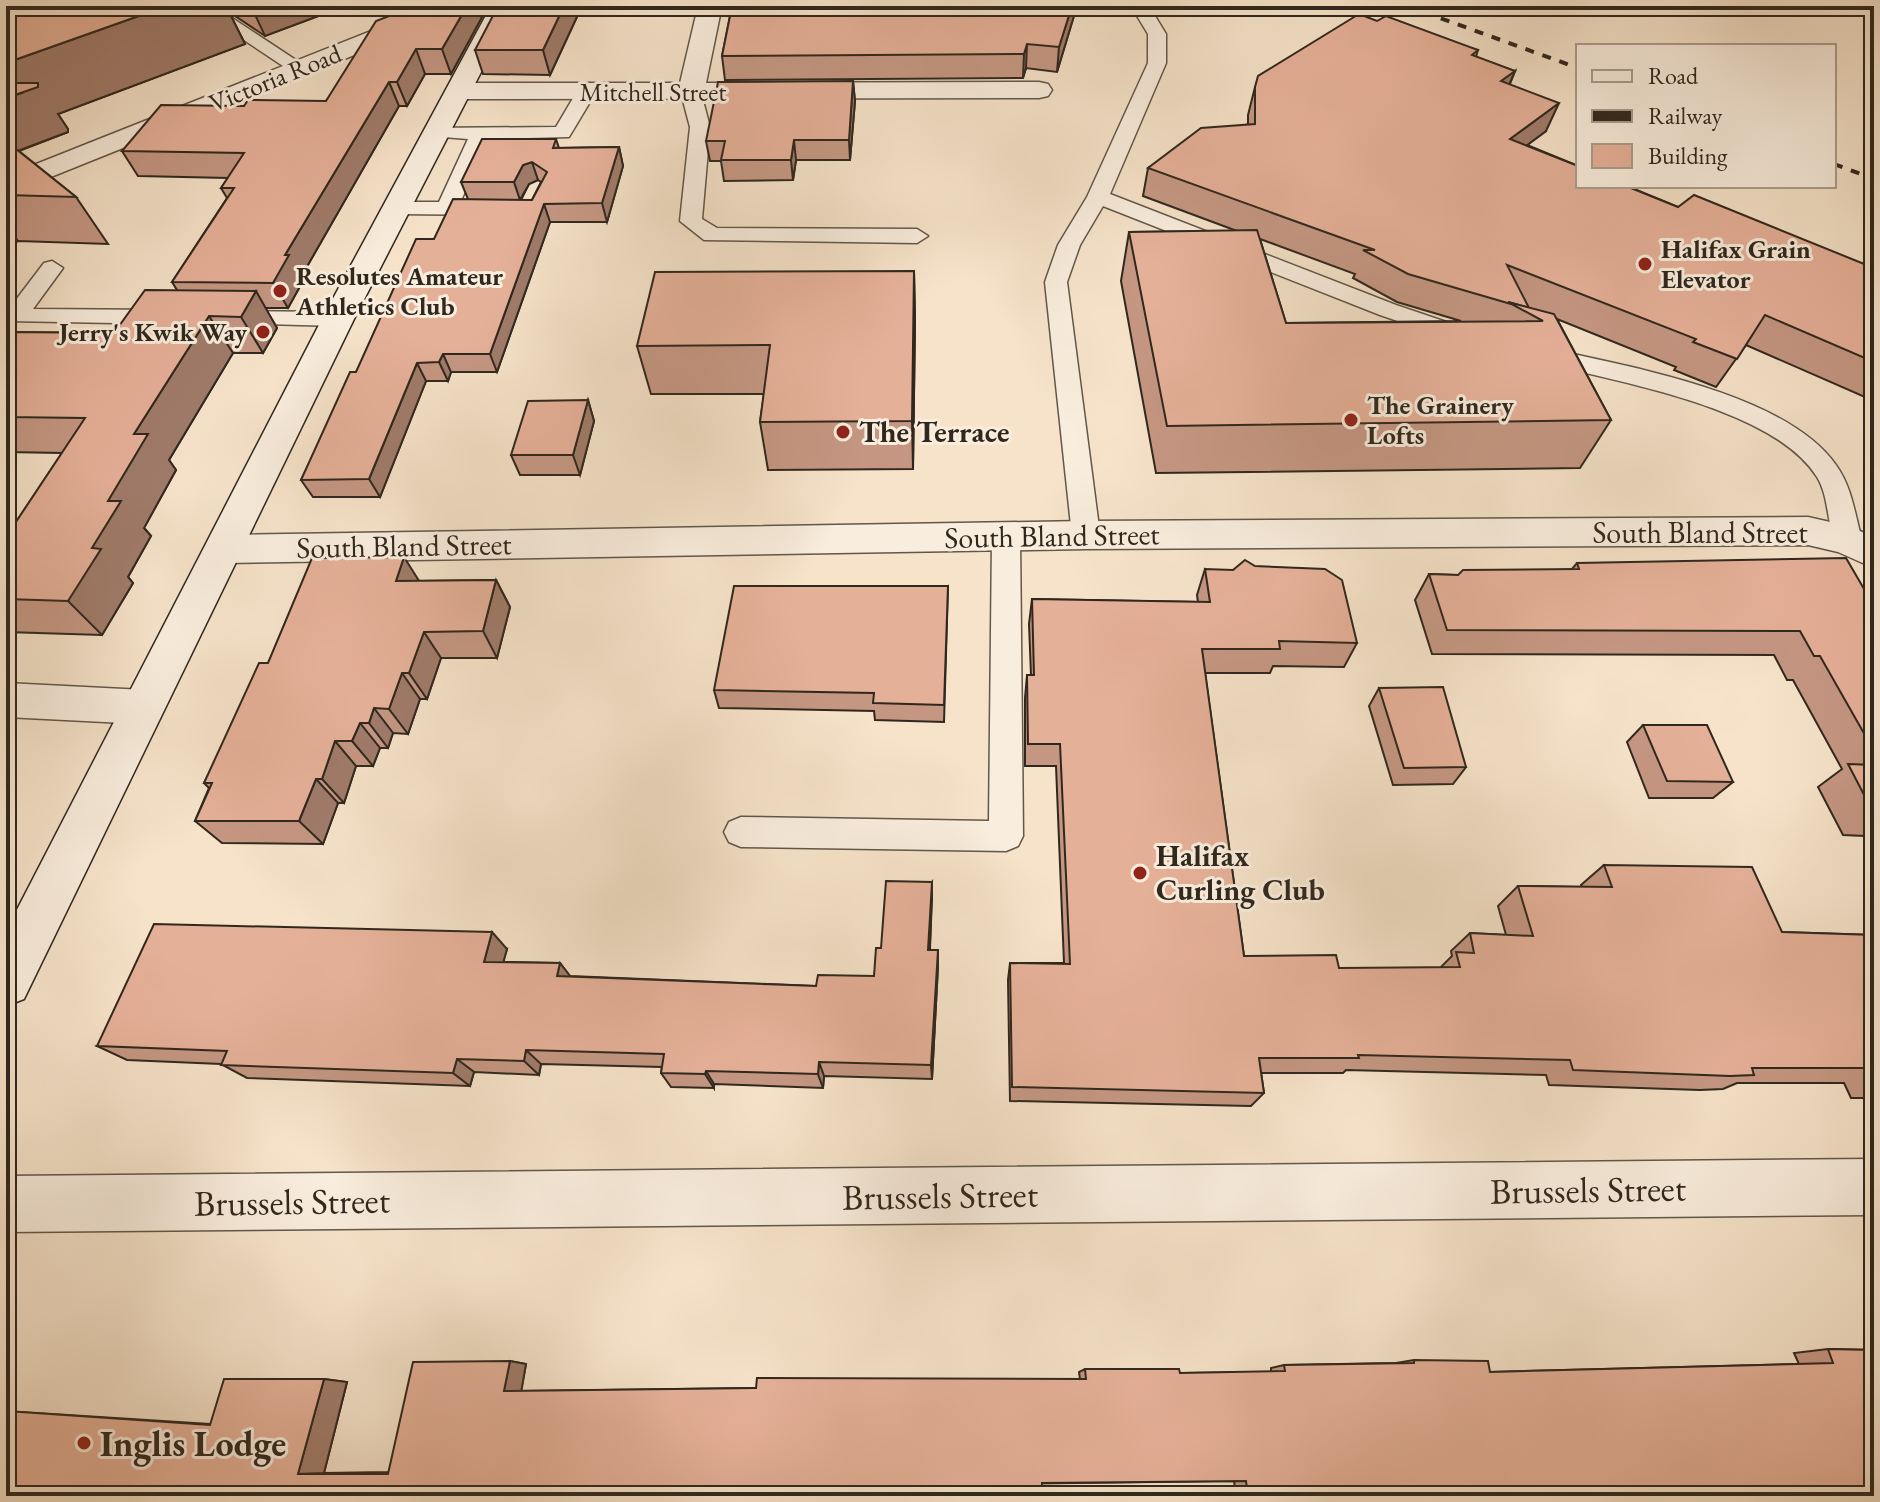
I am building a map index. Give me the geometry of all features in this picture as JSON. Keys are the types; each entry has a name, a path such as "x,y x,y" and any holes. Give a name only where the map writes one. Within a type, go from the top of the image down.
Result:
{"street":[{"name":"Victoria Road","path":"6,186 455,6"},
{"path":"6,982 226,549 338,319 503,6"},
{"path":"691,93 715,15"},
{"name":"Mitchell Street","path":"459,91 1039,90"},
{"name":"South Bland Street","path":"226,549 1086,535 1808,531 1861,547"},
{"path":"6,700 144,707"},
{"name":"Brussels Street","path":"6,1204 1874,1187"}],"lane":[{"path":"202,6 299,68"},
{"path":"1086,535 1056,282 1069,245 1098,197 1157,63 1157,34 1140,6"},
{"path":"551,157 586,92"},
{"path":"691,93 700,127 691,221 712,235 917,236"},
{"path":"437,132 562,133"},
{"path":"447,209 481,133"},
{"path":"521,157 531,133"},
{"path":"397,208 506,210 507,188"},
{"path":"1098,197 1388,310 1494,344"},
{"path":"52,268 16,316 338,319"},
{"path":"1523,351 1660,385 1748,413 1794,436 1827,472 1861,547"},
{"path":"741,832 1006,836 1006,536"}],"building":[{"path":"167,6 6,63 6,7"},
{"path":"415,6 467,6 442,49 416,49 397,82 389,82 285,255 289,255 273,283 172,282 234,188 221,188 244,153 122,151 161,105 244,106 248,100 326,101 376,21"},
{"path":"498,6 564,6 543,50 475,50"},
{"path":"732,6 1072,6 1059,47 1027,44 1024,54 722,56"},
{"path":"1359,14 1377,21 1386,16 1478,50 1472,55 1515,71 1501,81 1559,103 1510,139 1576,165 1576,188 1631,188 1678,207 1694,195 1874,268 1874,362 1765,315 1737,359 1693,342 1696,339 1507,265 1529,308 1508,302 1511,304 1408,274 1363,250 1375,250 1148,168 1201,128 1255,124 1258,76"},
{"path":"853,81 849,140 794,140 791,160 721,160 725,141 706,141 718,82"},
{"path":"6,83 38,83 38,87 6,98"},
{"path":"482,139 556,139 553,148 619,147 602,203 544,204 490,354 443,354 439,362 417,363 369,479 301,480 350,372 356,372 416,239 434,239 453,199 532,200 547,172 532,162 523,165 514,182 461,182"},
{"path":"6,141 76,197 6,195"},
{"path":"1257,230 1286,323 1543,321 1508,302 1554,314 1611,420 1167,426 1129,232"},
{"path":"914,271 912,421 760,422 770,345 637,346 655,272"},
{"path":"145,290 256,291 241,317 209,316 134,434 148,434 108,501 121,501 92,548 101,549 68,601 6,599 6,537 85,418 6,417 6,332 114,333"},
{"path":"588,400 573,455 511,455 528,401"},
{"path":"404,557 396,581 496,580 483,631 424,632 409,673 402,673 389,709 374,708 369,723 360,723 352,741 335,741 322,779 316,779 299,821 195,821 212,783 204,783 259,663 268,663 312,558"},
{"path":"1846,558 1874,606 1874,751 1820,656 1814,656 1800,631 1447,630 1429,574 1458,575 1463,570 1579,569 1577,563"},
{"path":"1245,560 1255,566 1325,569 1342,580 1357,643 1279,641 1280,649 1202,649 1244,956 1336,955 1339,968 1460,967 1456,952 1474,953 1470,933 1533,936 1518,886 1612,887 1604,865 1752,867 1782,932 1874,935 1874,1068 1752,1068 1754,1075 1730,1076 1573,1070 1570,1060 1358,1055 1359,1058 1259,1058 1264,1093 1012,1087 1010,963 1070,964 1060,744 1028,744 1027,675 1034,675 1032,599 1210,602 1205,569 1233,570"},
{"path":"734,586 948,586 944,705 873,703 874,693 714,690"},
{"path":"1443,687 1466,767 1404,768 1379,688"},
{"path":"1643,725 1707,725 1733,782 1667,781"},
{"path":"1848,764 1874,765 1874,814"},
{"path":"886,881 932,882 928,950 938,950 931,1065 819,1062 818,1074 661,1073 664,1054 526,1050 524,1061 457,1059 453,1073 221,1065 227,1051 97,1046 154,924 492,932 484,962 560,963 557,976 816,986 818,975 874,976 876,948 881,948"},
{"path":"1828,1349 1874,1350 1874,1496 1625,1496 1622,1487 1517,1491 1518,1496 1248,1496 1246,1481 1042,1483 1042,1496 6,1496 6,1411 210,1425 224,1379 324,1379 298,1474 388,1474 413,1362 510,1361 504,1391 756,1388 757,1378 1086,1379 1085,1369 1179,1369 1180,1373 1285,1371 1284,1365 1414,1363 1414,1360 1488,1361 1490,1372 1833,1363"}],"railway":[{"path":"1407,6 1576,67"},
{"path":"1836,165 1874,179"}],"place":[{"name":"Halifax Grain Elevator","path":"1645,264"},
{"name":"Resolutes Amateur Athletics Club","path":"280,291"},
{"name":"Jerry's Kwik Way","path":"263,332"},
{"name":"The Grainery Lofts","path":"1351,420"},
{"name":"The Terrace","path":"843,432"},
{"name":"Halifax Curling Club","path":"1140,873"},
{"name":"Inglis Lodge","path":"84,1443"}]}
